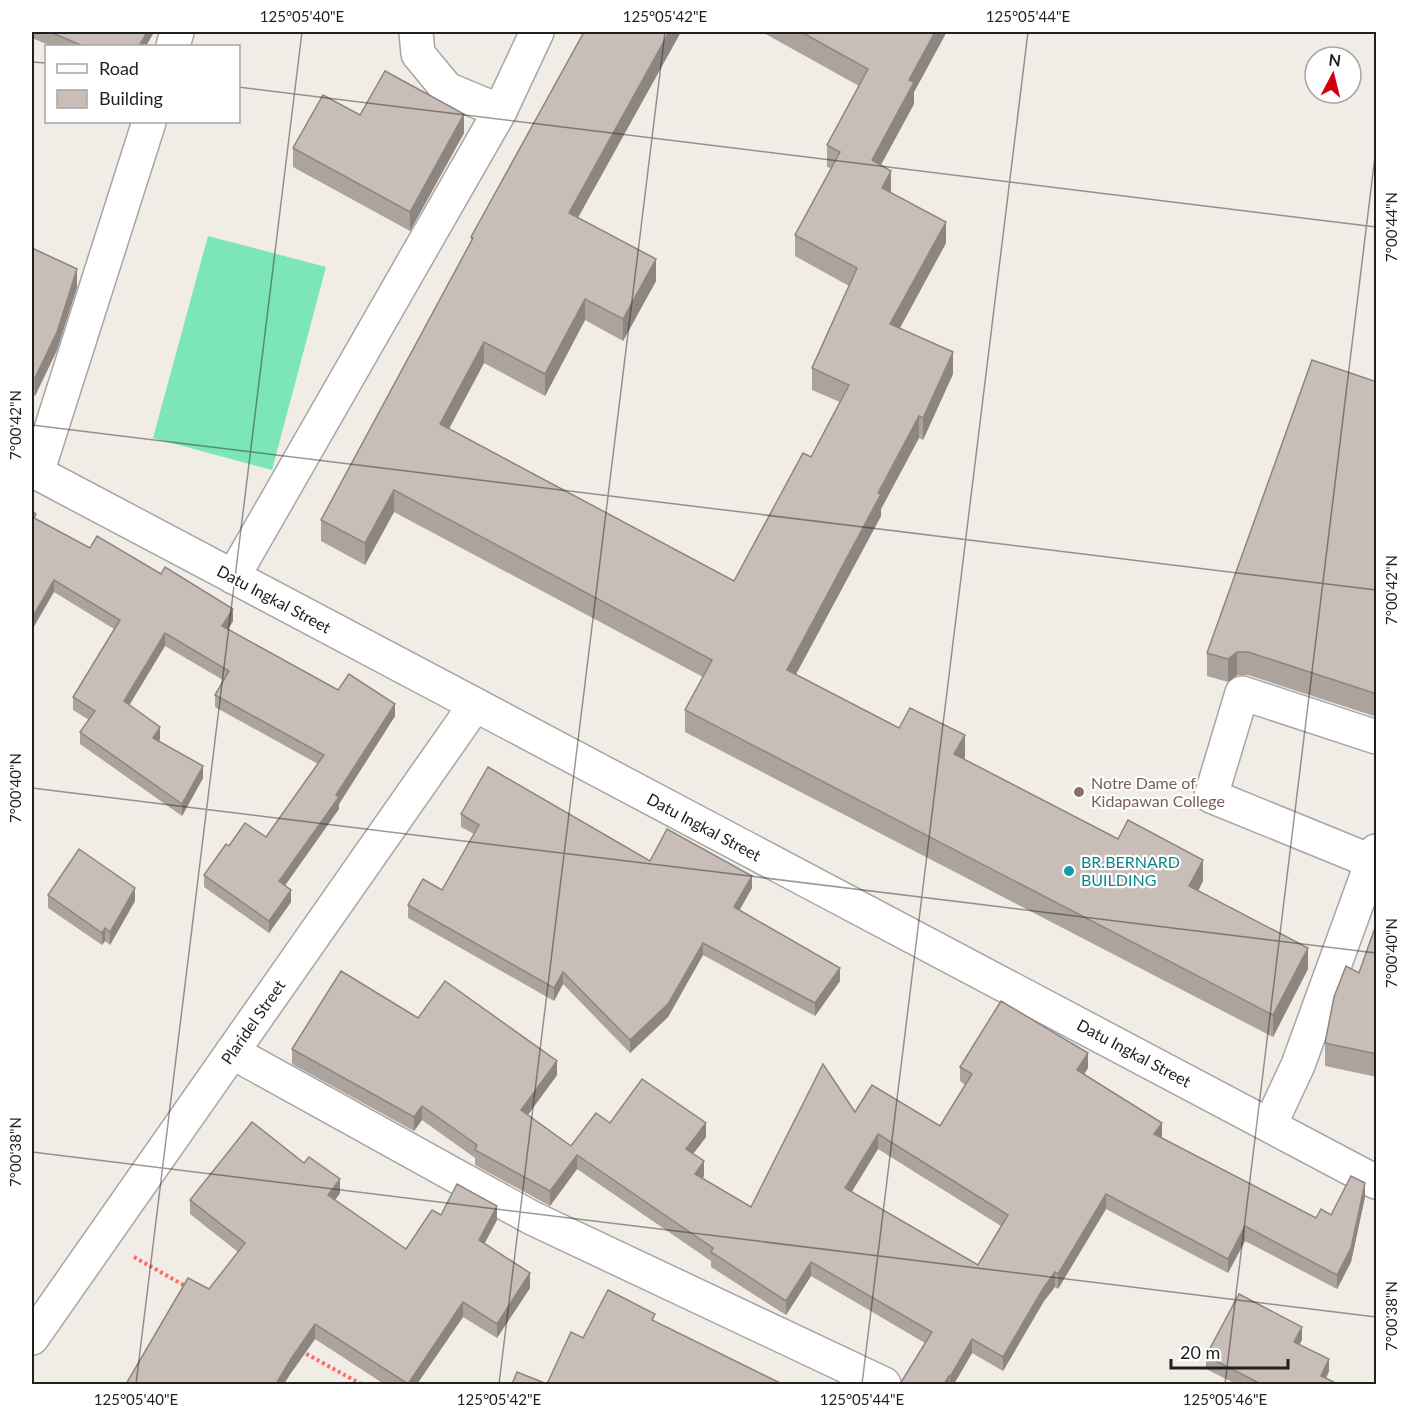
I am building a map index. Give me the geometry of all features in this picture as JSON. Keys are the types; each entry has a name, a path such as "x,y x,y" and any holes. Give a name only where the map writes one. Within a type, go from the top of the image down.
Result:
{"street":[{"path":"416,32 418,54 447,89 500,111"},
{"path":"233,577 500,111 537,32"},
{"path":"34,472 149,123"},
{"name":"Datu Ingkal Street","path":"34,472 1377,1182"},
{"path":"1269,1125 1299,1065 1375,856 1211,796 1242,693 1377,737"},
{"name":"Plaridel Street","path":"32,1338 475,705"},
{"path":"232,1052 532,1218 884,1384"}],"path":[{"path":"101,1239 191,1289"},
{"path":"291,1345 361,1384"}],"green space":[{"path":"208,236 326,267 272,470 153,438"}],"building":[{"path":"50,32 147,32 140,45 81,45"},
{"path":"584,32 669,32 569,213 656,259 623,319 585,299 545,374 484,342 440,424 734,581 803,453 811,457 849,385 812,368 857,268 795,235 840,152 827,145 868,69 801,32 935,32 909,80 914,82 872,160 891,171 882,188 946,222 890,324 953,352 923,418 919,416 878,493 881,494 787,670 899,728 910,708 965,735 954,754 1118,839 1128,820 1203,860 1189,886 1308,948 1273,1015 685,710 712,660 394,490 365,543 321,520 473,238 471,237"},
{"path":"385,71 464,114 410,212 293,148 323,95 360,115"},
{"path":"32,248 77,269 57,332 35,378 32,376"},
{"path":"1312,360 1377,382 1377,694 1248,652 1237,652 1228,659 1207,653"},
{"path":"32,511 36,514 34,518 90,548 97,536 161,574 165,567 233,609 222,626 338,690 349,674 395,704 336,795 339,797 279,881 291,890 269,921 204,875 226,844 229,846 245,823 266,837 324,755 215,695 229,671 165,633 124,701 160,727 153,738 203,766 182,804 80,732 95,711 73,697 120,620 54,580 32,618"},
{"path":"488,767 650,861 667,829 752,876 734,907 840,968 815,1003 703,943 668,1004 630,1040 563,972 554,988 408,905 423,879 442,890 479,825 461,814"},
{"path":"79,849 135,888 110,932 105,928 102,933 48,895"},
{"path":"1377,922 1377,1054 1325,1043 1334,997 1346,966 1359,973"},
{"path":"341,971 418,1018 445,981 557,1061 521,1110 571,1146 596,1113 610,1123 642,1079 706,1123 686,1149 704,1161 695,1174 751,1207 823,1064 855,1112 872,1085 940,1126 972,1074 960,1067 1001,1001 1088,1053 1077,1070 1162,1123 1154,1134 1316,1218 1321,1209 1331,1215 1351,1176 1365,1183 1351,1248 1337,1275 1245,1226 1228,1259 1106,1194 1058,1274 1055,1272 1044,1287 1003,1357 972,1339 944,1384 900,1384 932,1332 811,1262 786,1301 711,1252 713,1248 577,1155 550,1191 475,1150 477,1145 422,1106 414,1117 292,1049","holes":["878,1134 1008,1215 978,1265 845,1188"]},
{"path":"252,1122 304,1163 309,1157 340,1179 328,1195 406,1249 432,1210 441,1215 457,1184 497,1206 479,1240 530,1273 497,1324 463,1302 408,1384 315,1324 276,1384 126,1384 188,1278 209,1289 245,1243 190,1200"},
{"path":"608,1290 655,1314 652,1320 782,1384 547,1384 571,1332 583,1338"},
{"path":"1239,1294 1302,1327 1294,1342 1329,1359 1321,1376 1338,1384 1261,1384 1206,1356"},
{"path":"517,1372 547,1384 512,1384"}],"place":[{"name":"Notre Dame of Kidapawan College","path":"1079,792"},
{"name":"BR.BERNARD BUILDING","path":"1069,871"}]}
